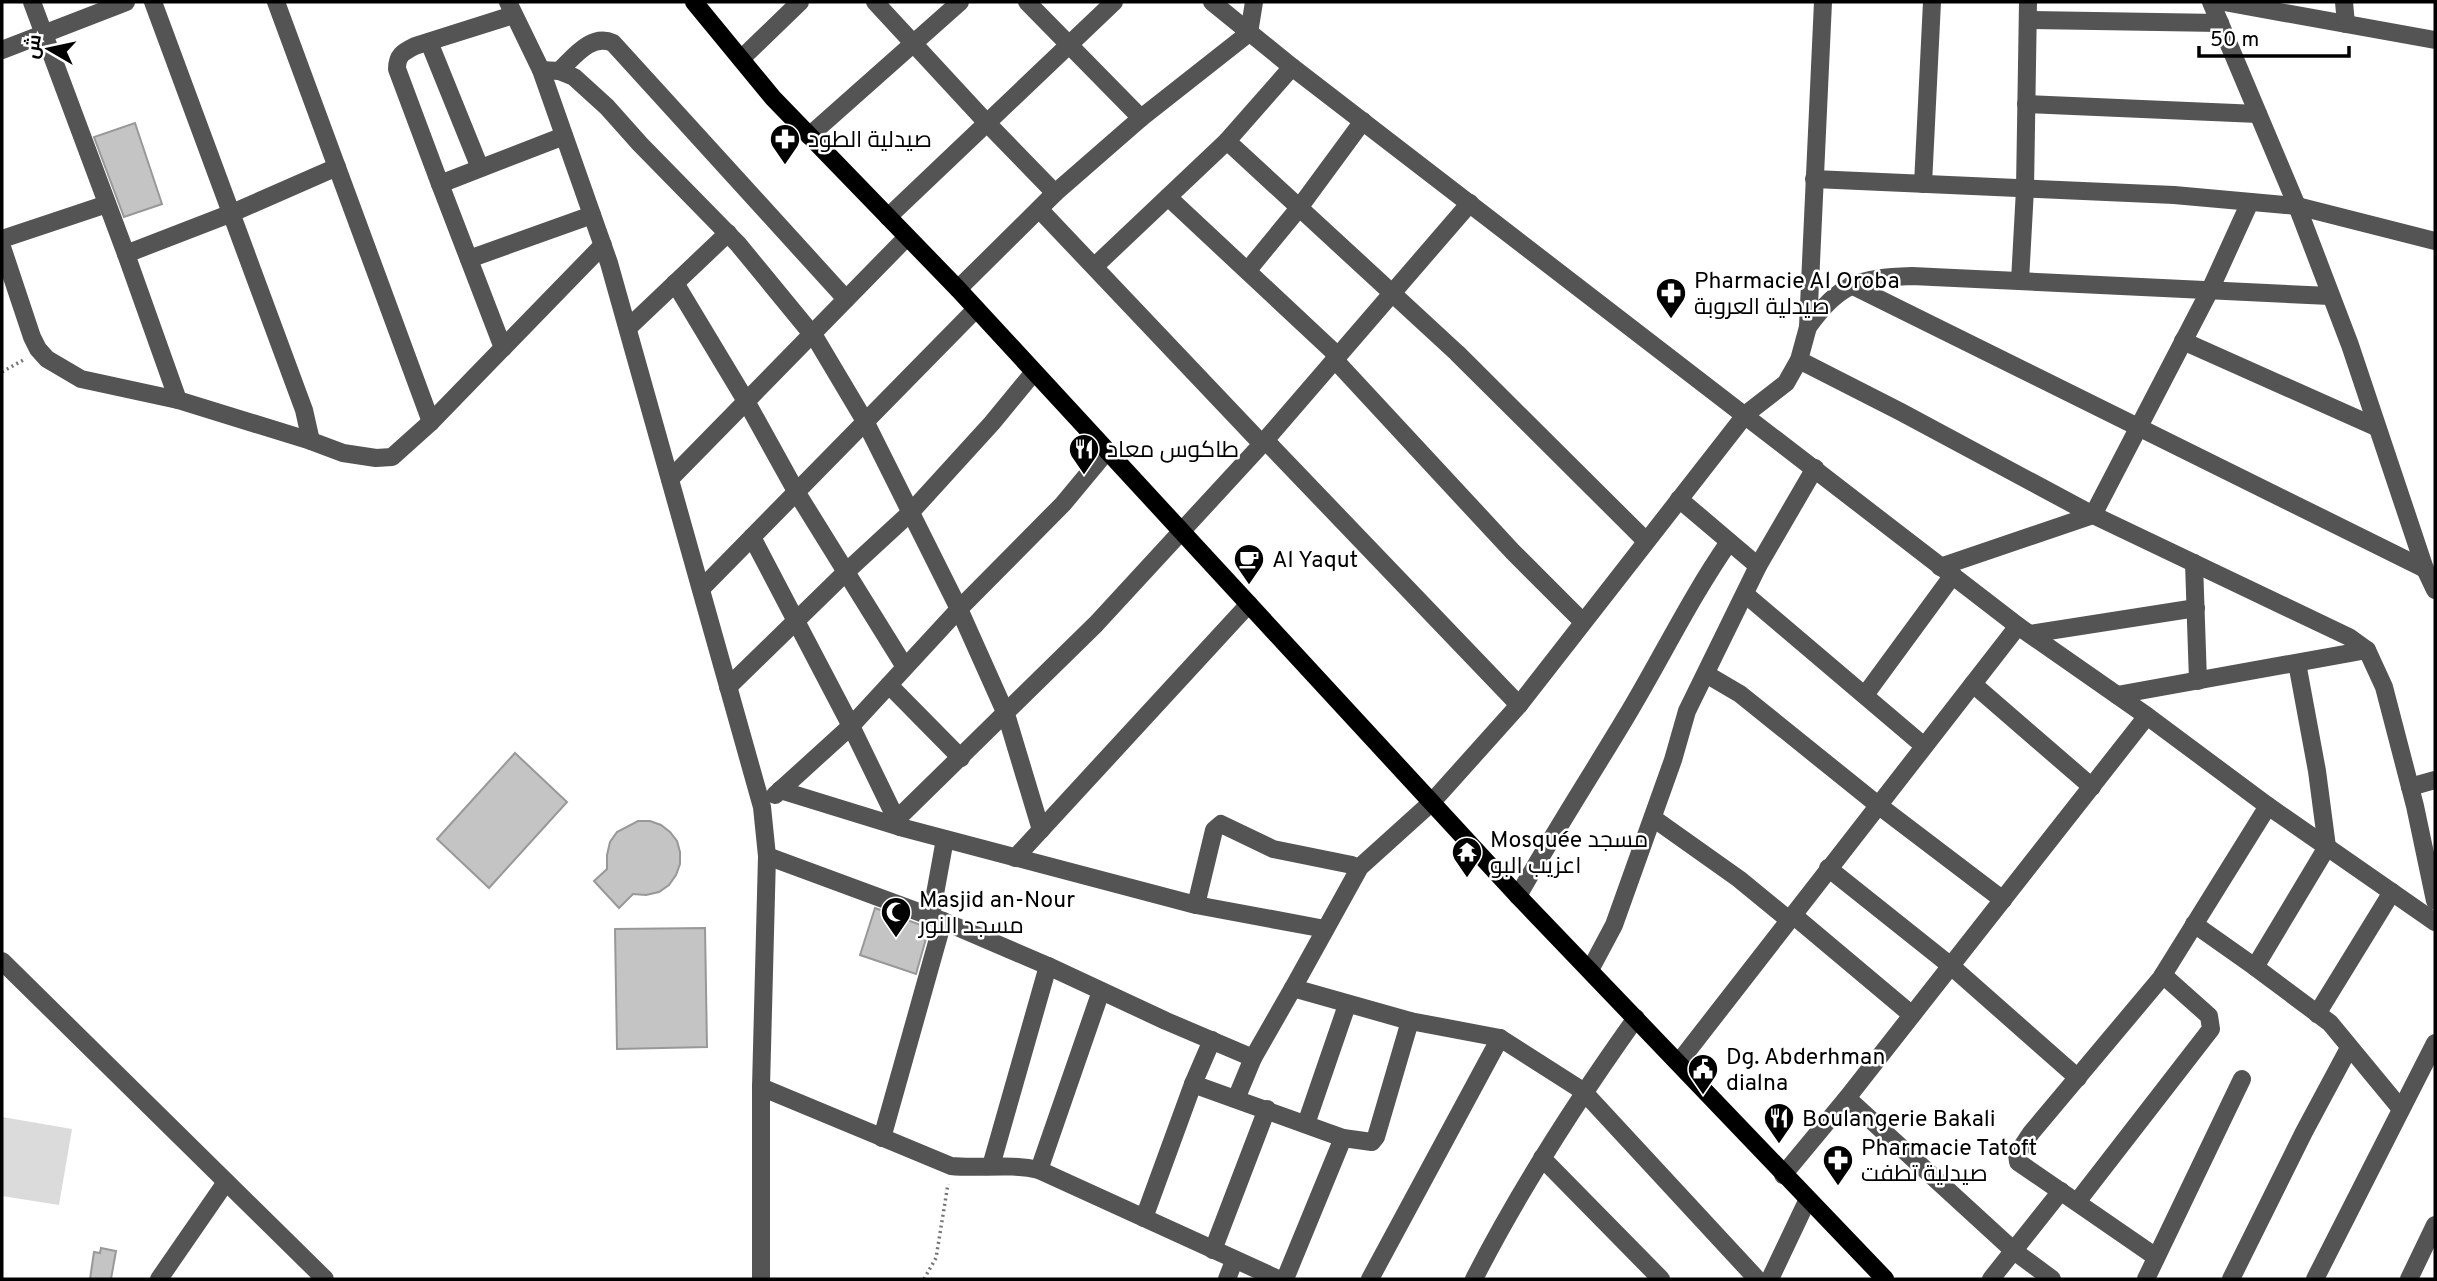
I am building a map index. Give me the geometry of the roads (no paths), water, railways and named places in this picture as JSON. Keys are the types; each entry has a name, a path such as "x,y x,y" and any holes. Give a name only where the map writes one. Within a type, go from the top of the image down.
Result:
{"main road":[{"path":"694,2 773,98 976,309 1518,897 1885,1279"}],"street":[{"path":"33,2 178,400"},
{"path":"2,50 126,2"},
{"path":"153,2 304,410 310,441"},
{"path":"276,2 431,422"},
{"path":"741,60 800,2"},
{"path":"875,2 986,123 1055,193"},
{"path":"809,136 960,2"},
{"path":"1027,2 1141,118"},
{"path":"888,217 1114,2"},
{"path":"1212,2 1292,67 2024,630 2147,716 2268,806 2435,922"},
{"path":"957,289 1055,193 1141,118 1249,33 1254,2"},
{"path":"1236,1099 1253,1058 1360,867 1432,802 1519,705 1746,414 1786,383 1798,360 1808,327 1823,2"},
{"path":"1923,184 1932,2"},
{"path":"2211,2 2297,206 2350,345 2424,569 2435,590"},
{"path":"2224,2 2435,40"},
{"path":"2344,2 2346,24"},
{"path":"503,348 397,69 402,52 510,9 550,71 564,136 603,245 628,328 762,807 767,856 761,1087 761,1279"},
{"path":"2020,281 2025,189 2028,11 2220,23"},
{"path":"550,71 598,40 613,43 846,299"},
{"path":"429,42 480,168"},
{"path":"1095,266 1227,141 1292,67"},
{"path":"550,71 574,77 607,107 728,233 813,335 866,423 959,609 1006,714 1041,830"},
{"path":"2026,104 2258,114"},
{"path":"1248,270 1299,208 1363,121"},
{"path":"440,184 564,136"},
{"path":"1227,141 1499,393 1646,541"},
{"path":"126,254 232,213 337,167"},
{"path":"1814,179 2174,195 2297,206 2435,241"},
{"path":"1168,197 1248,270 1336,357 1513,552 1583,622"},
{"path":"1865,695 1946,571 2093,515 2210,290 2250,202"},
{"path":"899,823 1096,624 1182,532 1470,203"},
{"path":"2,239 107,204"},
{"path":"1040,210 1519,705"},
{"path":"469,258 592,215"},
{"path":"628,328 728,233"},
{"path":"670,479 907,237"},
{"path":"2,247 38,349 55,365 81,379 178,400 343,453 376,458 392,457 431,422 603,245"},
{"path":"1808,327 1826,302 1851,285 1875,277 1912,276 2330,296"},
{"path":"675,283 746,401 797,493 905,667"},
{"path":"1851,285 2424,569"},
{"path":"701,589 976,309"},
{"path":"2183,341 2376,427"},
{"path":"1798,360 2093,515 2349,637 2367,650 2384,687 2431,861 2435,901"},
{"path":"728,687 910,513 992,424 1034,372"},
{"path":"762,807 851,726 959,609 1063,504 1107,451"},
{"path":"1590,970 1614,925 1653,818 1687,711 1758,566 1815,468"},
{"path":"1679,499 1758,566"},
{"path":"752,537 899,823"},
{"path":"1518,897 1557,827 1626,717 1729,542"},
{"path":"2194,563 2198,681"},
{"path":"1745,594 1924,746"},
{"path":"1015,858 1249,604"},
{"path":"1679,1062 1973,684 2024,630 2196,608"},
{"path":"2117,695 2367,650"},
{"path":"2255,967 2327,847 2317,771 2297,663"},
{"path":"1706,674 1740,694 1878,805 2003,900"},
{"path":"1973,684 2092,787"},
{"path":"889,685 961,758"},
{"path":"1783,1175 1847,1098 2147,716"},
{"path":"2410,787 2435,780"},
{"path":"780,790 899,823 945,839 1196,905 1325,929"},
{"path":"2157,1257 2018,1162 2017,1154 2031,1133 2163,975 2268,806"},
{"path":"1653,818 1791,917 1912,1015"},
{"path":"1196,905 1214,830 1221,824 1273,849 1352,865"},
{"path":"882,1138 937,918 945,839"},
{"path":"767,856 937,918 1253,1058"},
{"path":"1829,868 1951,966 2078,1078"},
{"path":"2317,1014 2392,892"},
{"path":"2194,924 2330,1023 2400,1109"},
{"path":"2,961 325,1279"},
{"path":"991,1166 1048,966"},
{"path":"2077,1202 2211,1029 2210,1016 2163,975"},
{"path":"1293,988 1410,1021 1500,1038 1583,1091 1758,1279"},
{"path":"1039,1170 1101,991"},
{"path":"1306,1124 1347,1005"},
{"path":"1474,1279 1504,1221 1583,1091 1636,1018"},
{"path":"1193,1084 1343,1138 1372,1142 1376,1137 1410,1021"},
{"path":"1370,1279 1500,1038"},
{"path":"1144,1218 1212,1040"},
{"path":"2315,1279 2435,1043"},
{"path":"2231,1279 2349,1048"},
{"path":"2146,1279 2242,1079"},
{"path":"761,1087 951,1166 1025,1167 1039,1170 1278,1279"},
{"path":"1847,1098 2014,1251 2052,1279"},
{"path":"1213,1251 1267,1110"},
{"path":"1285,1279 1343,1138"},
{"path":"1542,1158 1661,1279"},
{"path":"159,1279 226,1182"},
{"path":"1991,1279 2060,1191"},
{"path":"1770,1279 1808,1201"},
{"path":"2409,1279 2435,1225"},
{"path":"1227,1279 1234,1261"}],"place":[{"name":"صيدلية الطود","path":"785,166"},
{"name":"Pharmacie Al Oroba صيدلية العروبة","path":"1671,320"},
{"name":"طاكوس معاد","path":"1084,476"},
{"name":"Al Yaqut","path":"1249,586"},
{"name":"Mosquée مسجد اعزيب البو","path":"1467,879"},
{"name":"Masjid an-Nour مسجد النور","path":"896,939"},
{"name":"Dg. Abderhman dialna","path":"1703,1096"},
{"name":"Boulangerie Bakali","path":"1779,1145"},
{"name":"Pharmacie Tatoft صيدلية تطفت","path":"1838,1187"}]}
